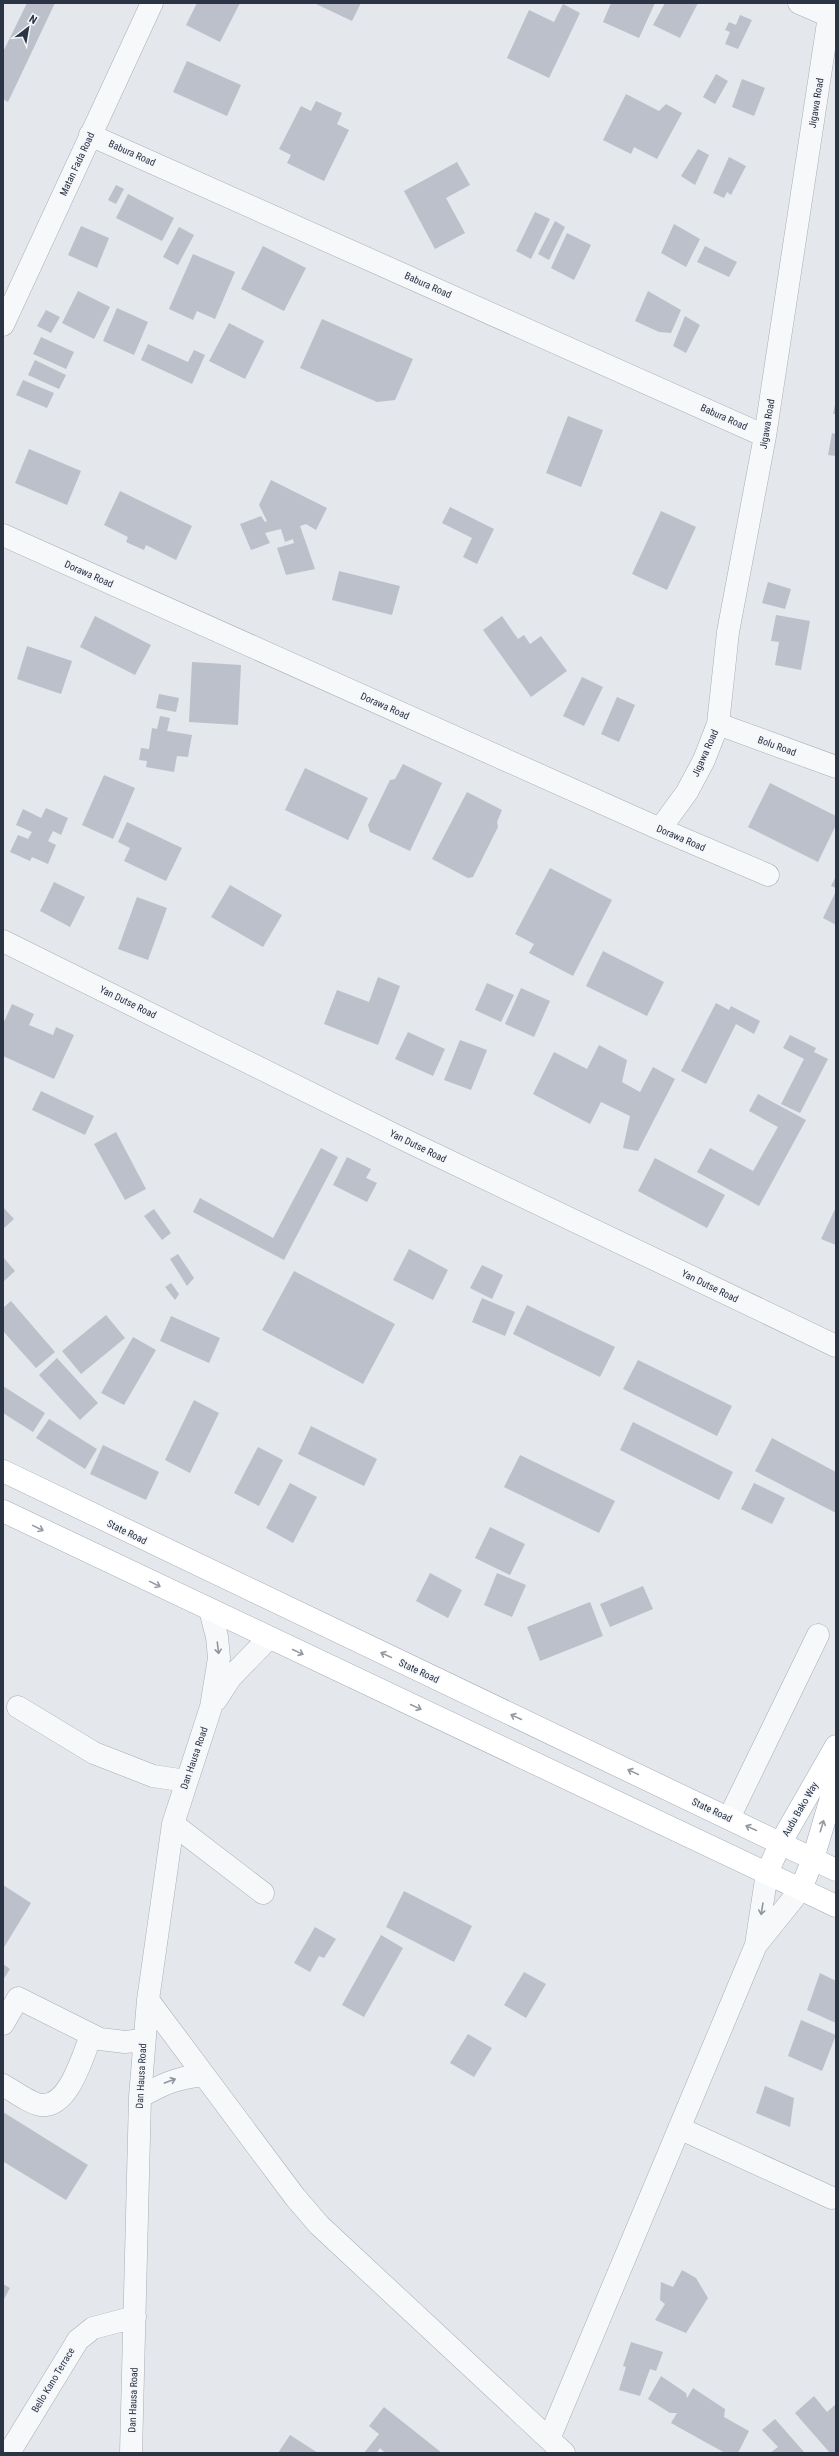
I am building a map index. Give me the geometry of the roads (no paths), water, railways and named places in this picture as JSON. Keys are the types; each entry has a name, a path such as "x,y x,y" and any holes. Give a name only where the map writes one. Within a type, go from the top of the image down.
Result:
{"main road":[{"name":"State Road","path":"3,1471 781,1842 836,1870"},
{"path":"3,1511 836,1906"},
{"name":"Audu Bako Way","path":"767,1873 781,1842 836,1746"},
{"name":"Audu Bako Way","path":"801,1889 813,1859 836,1781"}],"street":[{"name":"Matan Fada Road","path":"3,325 152,3"},
{"path":"799,3 830,10"},
{"name":"Jigawa Road","path":"660,830 687,792 704,760 718,724 728,632 765,436 830,10"},
{"name":"Babura Road","path":"90,135 765,436"},
{"name":"Dorawa Road","path":"3,535 660,830 768,875"},
{"name":"Bolu Road","path":"718,724 836,767"},
{"name":"Yan Dutse Road","path":"3,941 404,1140 836,1346"},
{"name":"Dan Hausa Road","path":"131,2453 140,2097 143,2040 173,1824 186,1781 212,1708 219,1658 217,1637 210,1610"},
{"path":"729,1818 818,1635"},
{"name":"Dan Hausa Road","path":"212,1708 231,1677 269,1638"},
{"path":"18,1707 94,1753 153,1776 186,1781"},
{"path":"173,1824 263,1893"},
{"path":"148,2000 295,2197 319,2225 558,2448 679,2128 756,1946 767,1873"},
{"path":"756,1946 801,1889"},
{"path":"3,2024 18,1998 91,2036 124,2042 143,2040"},
{"path":"3,2085 39,2106 51,2105 68,2090 91,2036"},
{"path":"140,2097 166,2082 181,2077 203,2075"},
{"path":"679,2128 832,2198"},
{"name":"Bello Kano Terrace","path":"9,2453 78,2340 93,2328 135,2317"}]}
